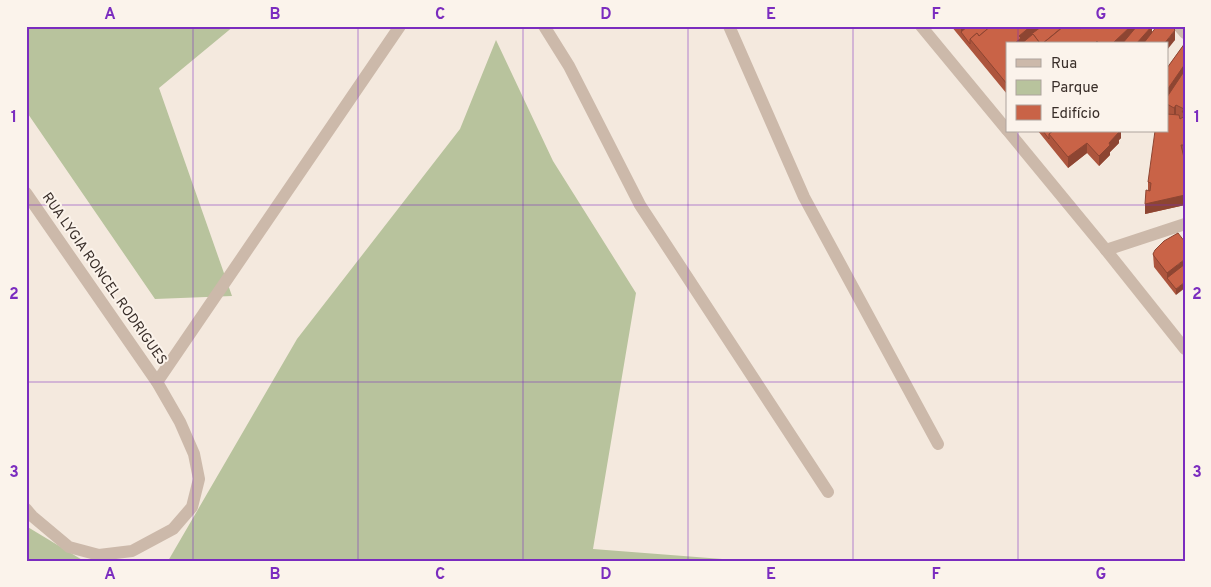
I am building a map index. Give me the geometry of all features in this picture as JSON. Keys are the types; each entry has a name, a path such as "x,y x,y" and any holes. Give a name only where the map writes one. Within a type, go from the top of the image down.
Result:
{"street":[{"path":"157,382 400,26"},
{"path":"544,26 569,66 640,205 828,492"},
{"path":"729,26 804,197 938,444"},
{"path":"921,26 1006,129"},
{"path":"1179,26 1185,33"},
{"path":"1009,132 1185,349"},
{"name":"RUA LYGIA RONCEL RODRIGUES","path":"26,193 157,382 180,422 191,446 199,479 192,507 173,529 132,551 99,555 69,547 26,509"},
{"path":"1106,250 1185,224"}],"green space":[{"path":"26,26 234,26 159,88 232,296 155,299 26,111"},
{"path":"496,40 553,161 636,293 593,549 748,561 168,561 297,339 460,129"},
{"path":"26,526 84,561 26,561"}],"building":[{"path":"968,26 991,26 979,36 977,33 970,39 970,44 961,32"},
{"path":"991,26 1031,26 1019,36 1021,38 1016,42 1006,42 1006,83 970,39 977,33 979,36"},
{"path":"1046,26 1058,26 1060,29 1044,42 1039,42 1033,34 1030,35 1041,27"},
{"path":"1079,26 1080,29 1084,26 1131,26 1114,42 1044,42 1063,27"},
{"path":"1137,26 1152,26 1138,42 1124,42"},
{"path":"1157,26 1171,26 1175,30 1166,42 1145,42"},
{"path":"1033,34 1039,42 1023,42"},
{"path":"1185,43 1185,64 1168,89 1168,67"},
{"path":"1185,70 1185,112 1182,112 1184,109 1176,105 1174,108 1168,105 1168,96"},
{"path":"1168,114 1179,115 1180,119 1185,116 1185,153 1183,145 1181,145 1185,162 1185,195 1145,204 1146,190 1150,191 1151,183 1148,182 1155,132 1168,132"},
{"path":"1044,132 1052,132 1049,134 1049,139"},
{"path":"1052,132 1119,132 1099,156 1087,143 1068,157 1049,134"},
{"path":"1178,233 1185,242 1185,259 1167,273 1153,254 1164,241"},
{"path":"1185,264 1185,282 1176,289 1167,278"}]}
